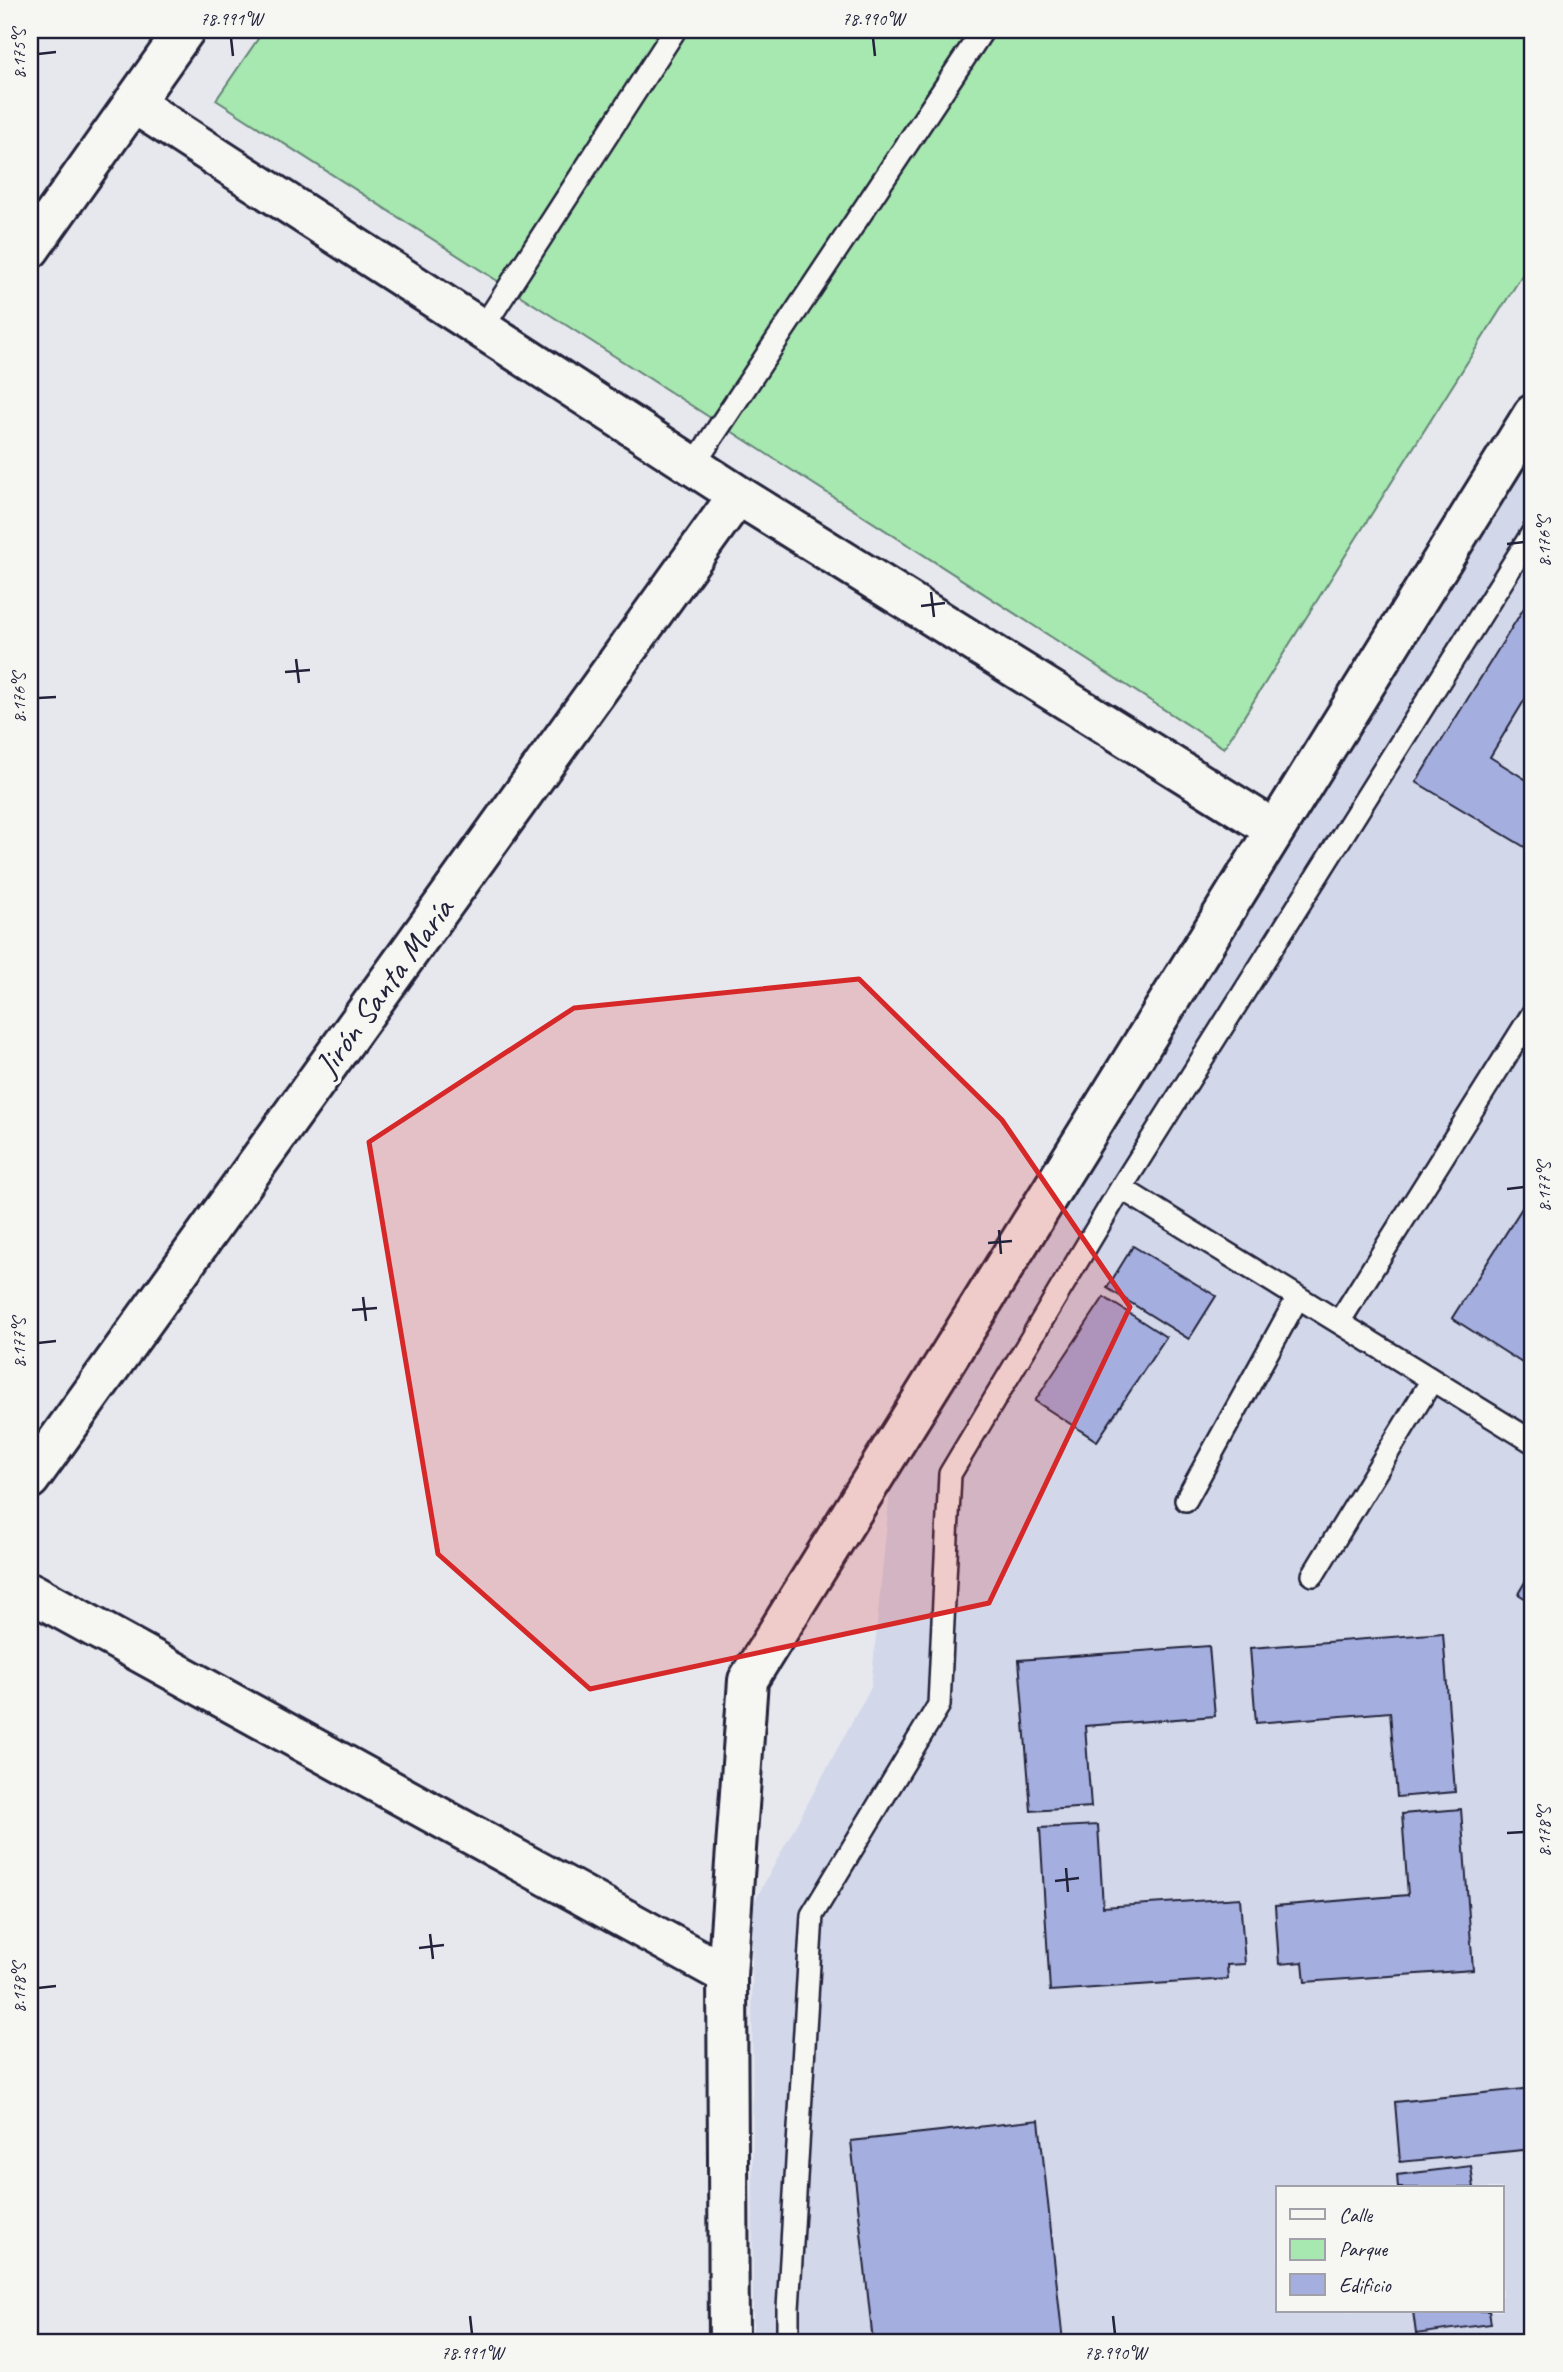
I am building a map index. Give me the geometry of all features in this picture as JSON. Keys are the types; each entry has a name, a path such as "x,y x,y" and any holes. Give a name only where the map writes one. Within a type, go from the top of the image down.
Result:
{"street":[{"path":"30,249 185,30"},
{"path":"133,103 738,495 1275,830"},
{"path":"729,2342 727,1975 748,1680 1533,414"},
{"name":"Jirón Santa María","path":"30,1479 738,495"},
{"path":"30,1592 727,1975"}],"lane":[{"path":"482,329 675,30"},
{"path":"694,466 983,30"},
{"path":"788,2342 812,1916 939,1705 950,1474 1121,1188 1533,533"},
{"path":"1339,1322 1533,1013"},
{"path":"1121,1188 1533,1442"},
{"path":"1186,1500 1298,1297"},
{"path":"1313,1575 1432,1380"}],"highlighted area":[{"path":"859,979 1002,1120 1130,1307 989,1603 590,1689 438,1554 369,1142 574,1008"}],"shaded area":[{"path":"1533,417 1533,2342 753,2342 752,1906 871,1687 894,1450"}],"green space":[{"path":"264,30 1533,30 1533,258 1224,748 216,100"}],"building":[{"path":"1527,603 1533,606 1533,686 1490,757 1533,784 1533,852 1416,782"},
{"path":"1529,1197 1533,1200 1533,1370 1452,1318"},
{"path":"1133,1246 1216,1296 1189,1339 1107,1288"},
{"path":"1104,1297 1166,1337 1097,1441 1035,1401"},
{"path":"1533,1568 1533,1603 1518,1594"},
{"path":"1443,1633 1455,1792 1397,1797 1390,1712 1256,1723 1250,1648"},
{"path":"1209,1646 1215,1716 1085,1726 1091,1807 1031,1811 1019,1660"},
{"path":"1461,1809 1473,1970 1305,1982 1303,1962 1279,1964 1275,1906 1408,1895 1402,1814"},
{"path":"1098,1825 1103,1907 1240,1898 1245,1964 1227,1965 1228,1979 1050,1991 1040,1828"},
{"path":"1533,2088 1533,2149 1400,2162 1395,2102"},
{"path":"1039,2120 1063,2342 873,2342 851,2141"},
{"path":"1471,2166 1474,2186 1398,2186 1397,2175"},
{"path":"1413,2312 1489,2312 1491,2324 1416,2334"},
{"path":"1533,2336 1533,2342 1479,2342"}]}
